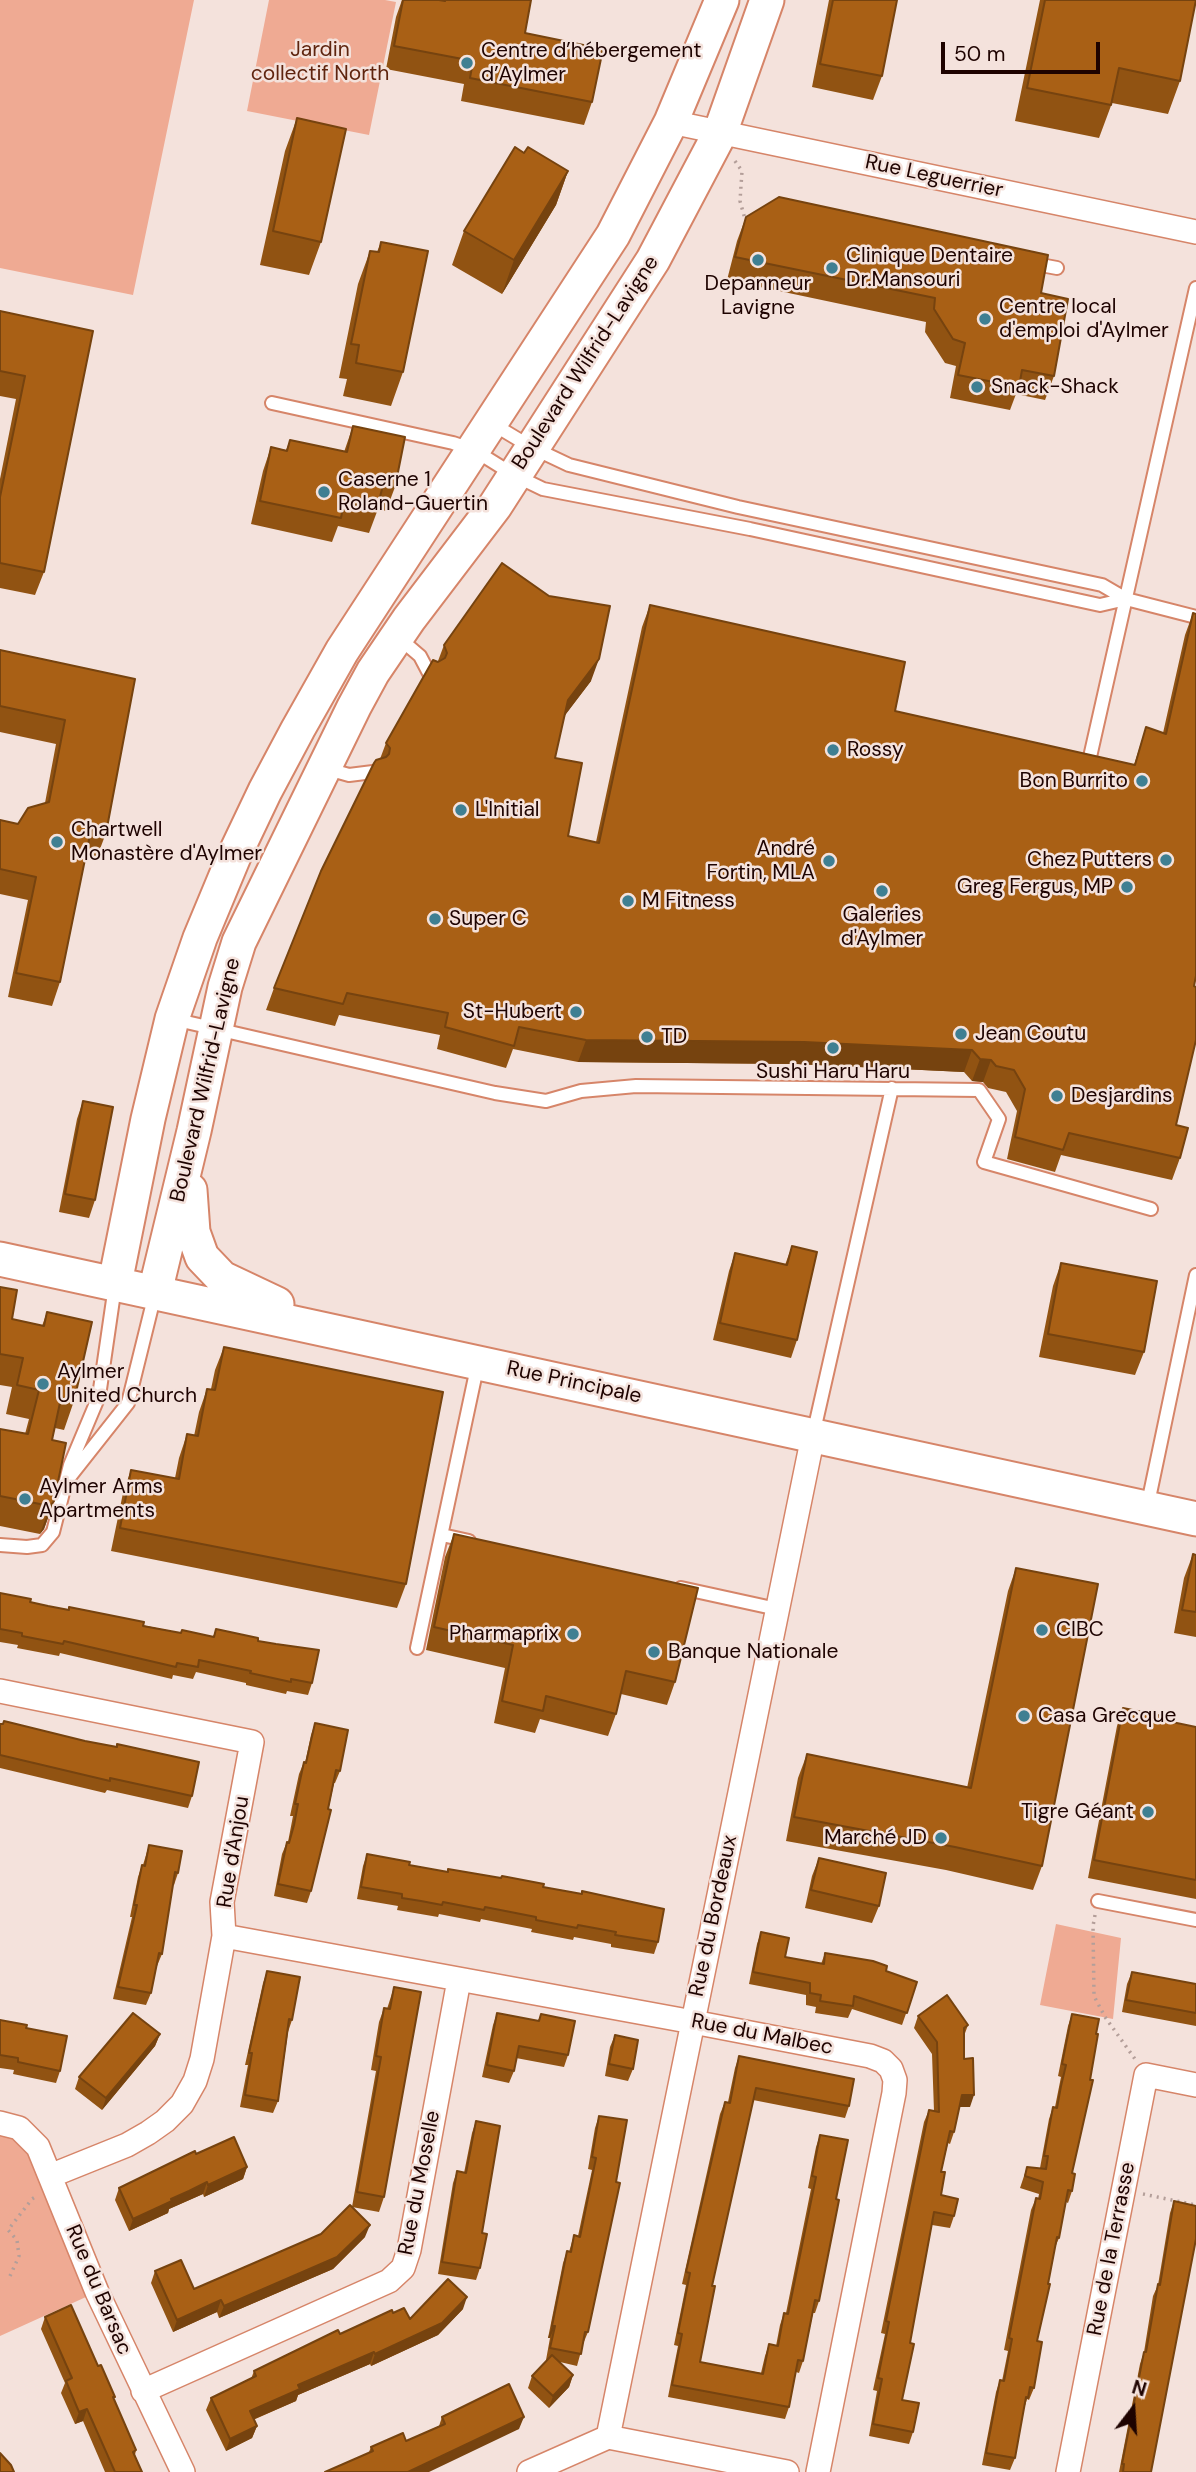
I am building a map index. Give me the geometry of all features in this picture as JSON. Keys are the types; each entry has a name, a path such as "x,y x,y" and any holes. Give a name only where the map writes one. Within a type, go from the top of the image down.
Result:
{"main road":[{"name":"Boulevard Wilfrid-Lavigne","path":"114,1283 172,1019 200,938 235,854 298,729 342,651 613,235 671,122 722,0"},
{"name":"Boulevard Wilfrid-Lavigne","path":"155,1292 225,987 239,942 373,672 495,506 653,260 724,143 767,0"},
{"path":"194,1131 190,1179 191,1213 196,1245 202,1257 222,1278 352,1335"},
{"name":"Rue Principale","path":"0,1259 1196,1519"}],"street":[{"name":"Rue Leguerrier","path":"671,122 724,143 1196,232"},
{"name":"Rue du Bordeaux","path":"608,2437 813,1436"},
{"name":"Rue d'Anjou","path":"0,1691 252,1742 222,1902 224,1936 202,2059 195,2081 182,2104 165,2121 127,2145 52,2181"},
{"name":"Rue du Malbec","path":"224,1936 693,2022 870,2056 883,2061 891,2069 895,2080 894,2093 818,2472"},
{"name":"Rue du Moselle","path":"143,2390 389,2281 403,2269 409,2250 459,1980"},
{"path":"1146,2075 1196,2085"},
{"name":"Rue de la Terrasse","path":"1068,2472 1146,2075"},
{"name":"Rue du Barsac","path":"0,2123 19,2128 38,2147 97,2292 183,2472"},
{"path":"529,2472 608,2437 788,2472"}],"lane":[{"path":"1017,260 1058,268"},
{"path":"1090,757 1196,288"},
{"path":"272,403 453,443 482,436 531,447 569,465 738,507 1102,585 1126,598 1196,617"},
{"path":"482,436 514,475 543,489 750,529 1100,605 1126,598"},
{"path":"397,637 420,656 430,674"},
{"path":"324,768 349,775 373,772"},
{"path":"172,1019 495,1093 546,1101 581,1091 636,1086 979,1090 999,1119 984,1162 1151,1209"},
{"path":"813,1436 892,1088"},
{"path":"1147,1509 1196,1275"},
{"path":"0,1545 42,1545 53,1532 70,1465 99,1396 115,1295 114,1283"},
{"path":"65,1482 128,1403 155,1292"},
{"path":"417,1648 478,1362"},
{"path":"442,1535 480,1543"},
{"path":"665,1584 777,1609"},
{"path":"1098,1901 1196,1920"}],"path":[{"path":"724,143 742,171 740,201 745,219"},
{"path":"1098,1901 1093,1926 1094,1996 1105,2017 1146,2075"},
{"path":"10,2276 19,2256 17,2240 8,2230 32,2199 52,2181"},
{"path":"1124,2190 1196,2205"}],"green space":[{"path":"0,0 194,0 133,295 0,268"},
{"name":"Jardin collectif North","path":"269,0 396,2 369,135 247,111"},
{"path":"1056,1924 1121,1938 1113,2019 1040,2005"},
{"path":"0,2123 19,2128 97,2292 0,2336"}],"building":[{"name":"Centre d’hébergement d’Aylmer","path":"403,0 531,0 525,33 603,49 592,102 470,78 473,61 394,46"},
{"path":"833,0 897,0 882,76 820,64"},
{"path":"1045,0 1196,0 1180,81 1119,68 1111,105 1027,88"},
{"path":"297,118 346,129 321,242 273,231"},
{"path":"515,147 524,153 528,147 568,171 514,260 464,231"},
{"path":"779,197 1048,255 1041,293 1068,299 1054,376 1022,370 1019,387 958,375 965,343 953,339 934,309 935,298 735,257 746,217"},
{"path":"381,242 428,251 403,372 356,363 359,345 351,344 370,251 379,252"},
{"path":"0,311 93,331 44,572 0,563 0,497 25,376 0,371"},
{"name":"Caserne 1 Roland-Guertin","path":"353,426 405,437 395,487 383,485 377,509 344,502 341,518 260,501 271,447 287,451 290,440 347,452"},
{"name":"Galeries d'Aylmer","path":"502,563 549,596 610,606 599,659 568,700 555,758 582,763 568,836 599,843 650,605 905,662 895,711 1135,765 1146,727 1166,734 1193,613 1196,614 1196,1040 1176,1125 1188,1128 1180,1158 1069,1133 1063,1150 1015,1137 1025,1089 1014,1070 996,1066 991,1060 980,1059 972,1050 804,1042 586,1040 519,1027 514,1046 445,1027 448,1013 347,993 343,1004 274,988 321,871 374,763 389,754 390,748 386,743 433,660 438,662 445,658 447,653 444,645"},
{"name":"Chartwell Monastère d'Aylmer","path":"0,650 135,679 106,833 91,830 60,982 16,973 36,877 0,869 0,820 18,824 28,808 49,802 65,720 0,706"},
{"path":"83,1101 113,1107 95,1200 65,1194"},
{"path":"792,1246 817,1252 797,1340 720,1323 735,1253 787,1265"},
{"path":"1061,1263 1157,1281 1144,1352 1048,1334"},
{"path":"0,1287 17,1290 12,1319 44,1326 47,1312 92,1322 74,1401 61,1398 52,1440 66,1443 54,1501 50,1506 0,1496 0,1429 28,1434 39,1390 17,1385 23,1358 0,1354"},
{"path":"224,1347 443,1392 406,1584 120,1528 131,1470 179,1479 187,1434 198,1436 207,1389 215,1390"},
{"path":"454,1534 698,1588 675,1682 626,1671 616,1714 546,1696 543,1711 502,1701 513,1645 434,1627"},
{"path":"1193,1554 1196,1555 1196,1612 1182,1610"},
{"path":"1016,1568 1098,1584 1042,1866 794,1817 807,1754 971,1788"},
{"path":"0,1593 31,1599 30,1602 48,1606 69,1610 69,1607 144,1622 143,1626 181,1633 182,1630 214,1637 216,1629 258,1638 258,1641 319,1650 312,1683 291,1679 291,1682 199,1660 198,1667 177,1663 176,1667 64,1641 63,1644 22,1636 22,1633 0,1629"},
{"name":"Tigre Géant","path":"1123,1708 1172,1718 1172,1722 1196,1727 1196,1880 1094,1860"},
{"path":"4,1721 85,1741 117,1747 117,1744 199,1762 192,1796 110,1778 110,1781 0,1755 0,1724"},
{"path":"315,1723 348,1730 340,1771 336,1770 328,1809 331,1810 311,1891 278,1884 287,1842 289,1843 294,1825 298,1804 295,1804"},
{"path":"149,1845 182,1851 178,1873 175,1872 162,1954 159,1953 151,1993 118,1987 137,1905 134,1905 142,1865 145,1866"},
{"path":"367,1854 410,1862 409,1865 448,1872 448,1869 501,1878 502,1876 544,1884 543,1887 582,1894 582,1891 664,1909 658,1942 578,1925 577,1928 536,1920 536,1917 485,1907 484,1910 402,1898 402,1894 361,1887"},
{"path":"819,1858 886,1873 879,1906 811,1890"},
{"path":"761,1932 789,1938 785,1957 824,1964 825,1953 873,1961 887,1966 886,1971 917,1982 907,2013 854,1996 853,2006 820,2001 821,1995 810,1993 810,1983 753,1972"},
{"path":"267,1971 300,1977 292,2020 289,2019 278,2101 245,2095 252,2053 249,2053"},
{"path":"1132,1972 1196,1984 1196,2013 1126,2000"},
{"path":"394,1987 421,1992 384,2197 357,2192 381,2057 376,2056 384,2008 390,2009"},
{"path":"947,1995 968,2025 964,2028 964,2059 973,2058 974,2095 962,2095 954,2132 950,2131 941,2172 945,2172 941,2195 958,2199 954,2216 934,2212 910,2343 914,2344 902,2400 919,2403 913,2432 873,2424 882,2379 878,2378 889,2322 886,2321 929,2110 939,2112 937,2042 918,2016"},
{"path":"133,2013 160,2034 106,2098 79,2077"},
{"path":"497,2013 539,2021 541,2014 575,2021 568,2055 519,2046 514,2071 487,2065"},
{"path":"1072,2014 1099,2019 1090,2080 1093,2080 1072,2173 1075,2174 1072,2191 1068,2190 1059,2238 1057,2237 1037,2341 1042,2342 1034,2388 1030,2387 1028,2398 1026,2397 1015,2458 986,2453 1000,2380 1004,2381 1012,2339 1009,2338 1036,2198 1040,2199 1043,2182 1025,2176 1027,2167 1046,2169 1048,2156 1044,2156 1053,2107 1057,2108 1066,2065 1062,2064"},
{"path":"0,2020 67,2036 60,2071 18,2062 18,2058 0,2055"},
{"path":"615,2035 638,2040 633,2069 609,2064"},
{"path":"739,2056 854,2079 849,2106 756,2088 712,2286 715,2286 700,2362 763,2374 769,2344 778,2346 784,2313 788,2314 816,2177 812,2176 820,2135 848,2140 819,2301 815,2300 803,2361 798,2360 789,2407 672,2385 682,2334 678,2333 690,2273 686,2272 725,2102 730,2103"},
{"path":"599,2116 627,2120 616,2182 620,2183 581,2354 550,2348 567,2251 571,2252 574,2235 580,2237 596,2158 592,2157"},
{"path":"476,2121 500,2126 482,2233 487,2234 480,2268 442,2262 457,2171 466,2173"},
{"path":"234,2137 247,2167 208,2185 207,2182 133,2219 119,2188 195,2151 196,2154"},
{"path":"1174,2201 1196,2206 1196,2239 1151,2472 1123,2472 1122,2464 1158,2284 1160,2285"},
{"path":"350,2205 370,2225 337,2257 224,2306 221,2300 177,2320 155,2271 181,2260 194,2289 321,2234"},
{"path":"448,2279 467,2297 442,2323 298,2385 300,2389 250,2411 257,2426 230,2439 211,2398 256,2376 254,2371 338,2330 340,2334 392,2310 393,2313 404,2308 410,2319"},
{"path":"71,2305 115,2397 142,2472 115,2472 87,2409 79,2412 66,2381 72,2378 45,2317"},
{"path":"552,2355 573,2375 553,2396 532,2376"},
{"path":"509,2384 524,2417 408,2472 325,2472 373,2451 371,2447 403,2433 406,2441 445,2424 442,2417"},
{"path":"0,2453 11,2465 14,2472 0,2472"}],"place":[{"name":"Centre d’hébergement d’Aylmer","path":"467,63"},
{"name":"Depanneur Lavigne","path":"758,260"},
{"name":"Clinique Dentaire Dr.Mansouri","path":"832,268"},
{"name":"Centre local d'emploi d'Aylmer","path":"985,319"},
{"name":"Snack-Shack","path":"977,387"},
{"name":"Caserne 1 Roland-Guertin","path":"324,492"},
{"name":"Rossy","path":"833,750"},
{"name":"Bon Burrito","path":"1142,781"},
{"name":"L'Initial","path":"461,810"},
{"name":"Chartwell Monastère d'Aylmer","path":"57,842"},
{"name":"Chez Putters","path":"1166,860"},
{"name":"André Fortin, MLA","path":"829,861"},
{"name":"Greg Fergus, MP","path":"1127,887"},
{"name":"Galeries d'Aylmer","path":"882,891"},
{"name":"M Fitness","path":"628,901"},
{"name":"Super C","path":"435,919"},
{"name":"St-Hubert","path":"576,1012"},
{"name":"Jean Coutu","path":"961,1034"},
{"name":"TD","path":"647,1037"},
{"name":"Sushi Haru Haru","path":"833,1048"},
{"name":"Desjardins","path":"1057,1096"},
{"name":"Aylmer United Church","path":"43,1384"},
{"name":"Aylmer Arms Apartments","path":"25,1499"},
{"name":"CIBC","path":"1042,1630"},
{"name":"Pharmaprix","path":"573,1634"},
{"name":"Banque Nationale","path":"654,1652"},
{"name":"Casa Grecque","path":"1024,1716"},
{"name":"Tigre Géant","path":"1148,1812"},
{"name":"Marché JD","path":"941,1838"}]}
